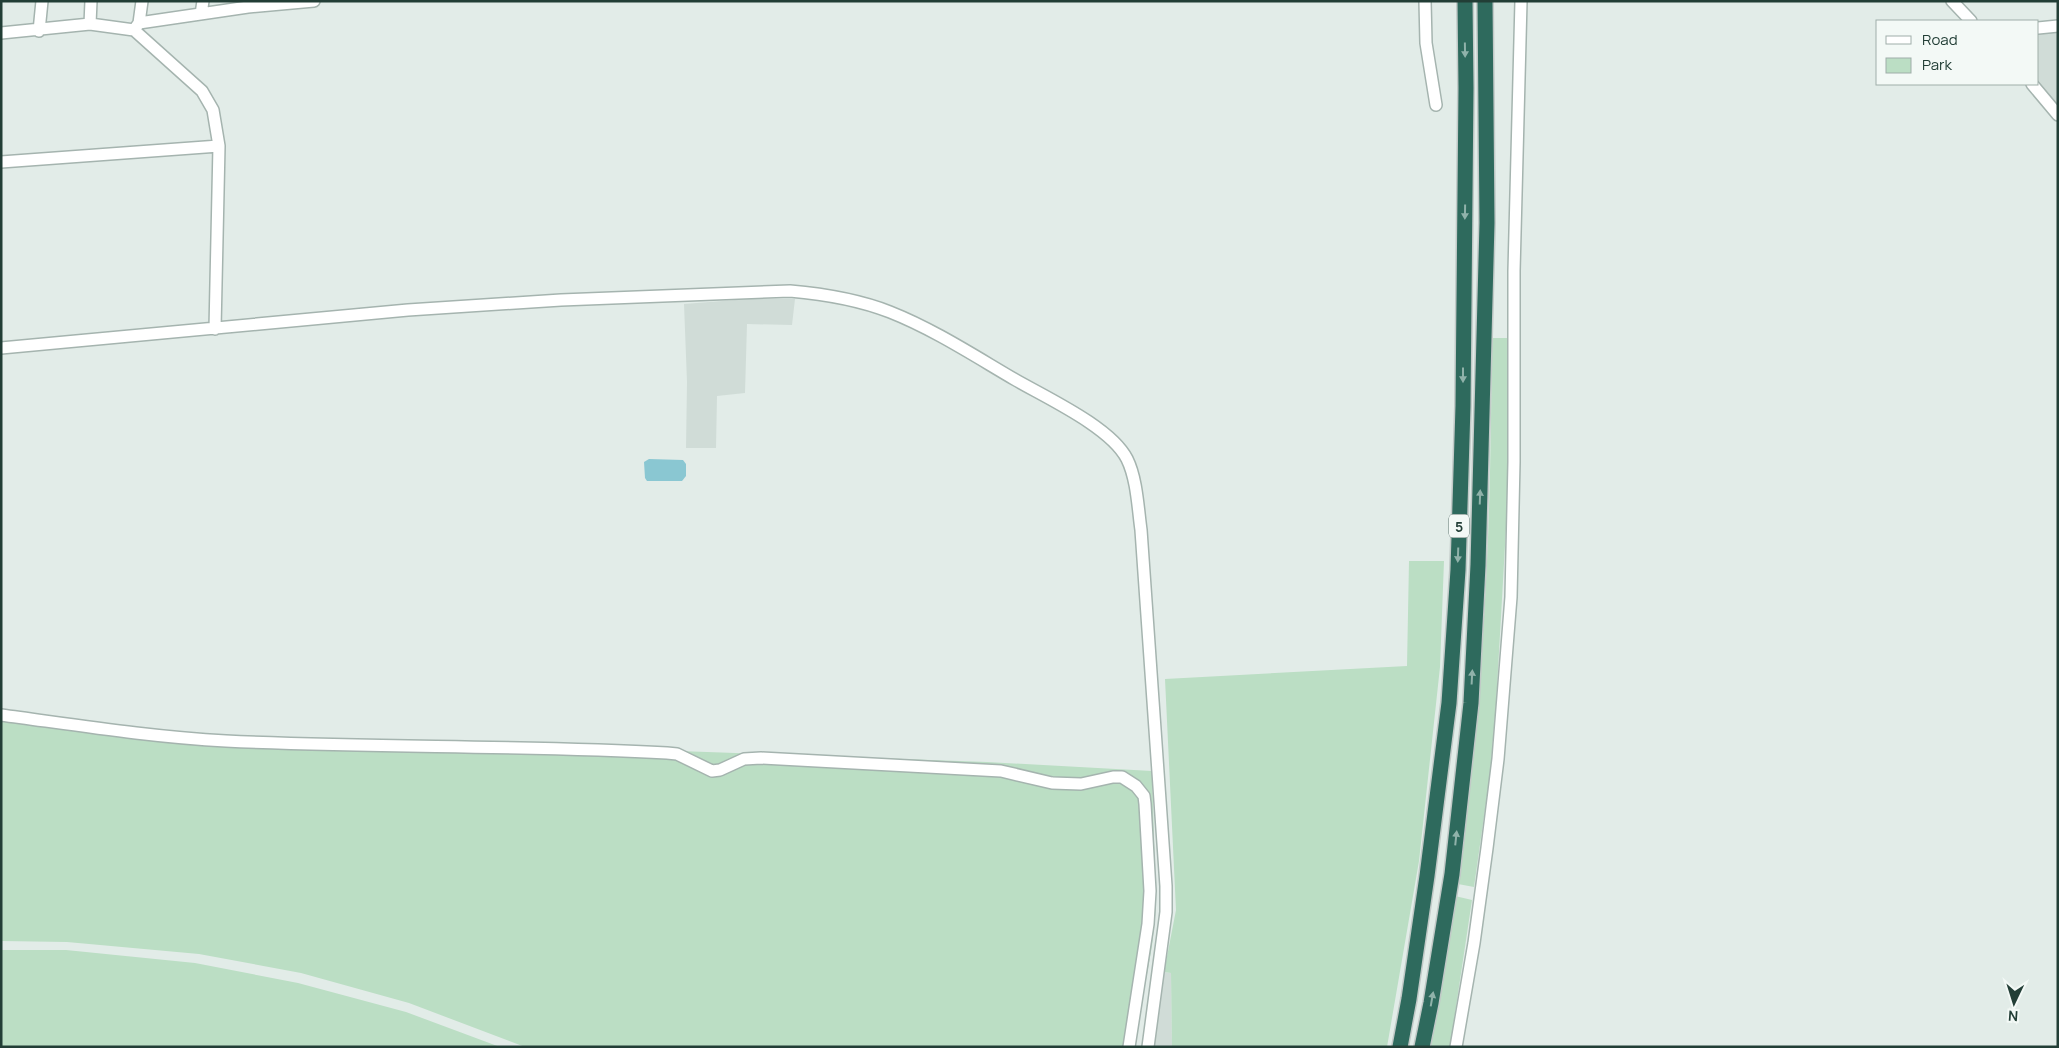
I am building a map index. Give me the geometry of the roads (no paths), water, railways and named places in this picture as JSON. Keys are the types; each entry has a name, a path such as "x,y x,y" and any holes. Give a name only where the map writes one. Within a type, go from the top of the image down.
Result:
{"highway":[{"name":"5","path":"1400,1047 1427,876 1449,703 1458,570 1463,406 1466,88 1464,1"},
{"name":"5","path":"1422,1047 1452,874 1471,703 1478,565 1486,242 1485,1"}],"street":[{"path":"39,31 42,1"},
{"path":"90,24 91,1"},
{"path":"137,26 142,1"},
{"path":"201,14 203,1"},
{"path":"1,33 39,31 90,24 137,26 248,4 312,1"},
{"path":"1425,1 1426,43 1436,105"},
{"path":"1456,1047 1474,943 1490,828 1498,759 1511,597 1514,436 1514,271 1522,1"},
{"path":"1952,1 1970,20"},
{"path":"137,26 202,91 213,110 219,146 216,329"},
{"path":"2039,28 2058,26"},
{"path":"2033,85 2058,116"},
{"path":"1,162 219,146"},
{"path":"1,348 408,310 561,300 790,291 823,294 852,300 889,312 921,326 1088,422 1114,443 1127,459 1136,490 1141,530 1166,886 1166,912 1148,1047"},
{"path":"1,715 151,735 225,741 501,746 667,753 677,754 712,771 720,770 744,759 761,758 1002,771 1052,783 1081,784 1113,777 1122,777 1136,786 1144,796 1150,891 1148,924 1129,1047"}],"water":[{"path":"649,459 683,460 686,464 686,476 682,481 647,481 645,478 644,462"}]}
